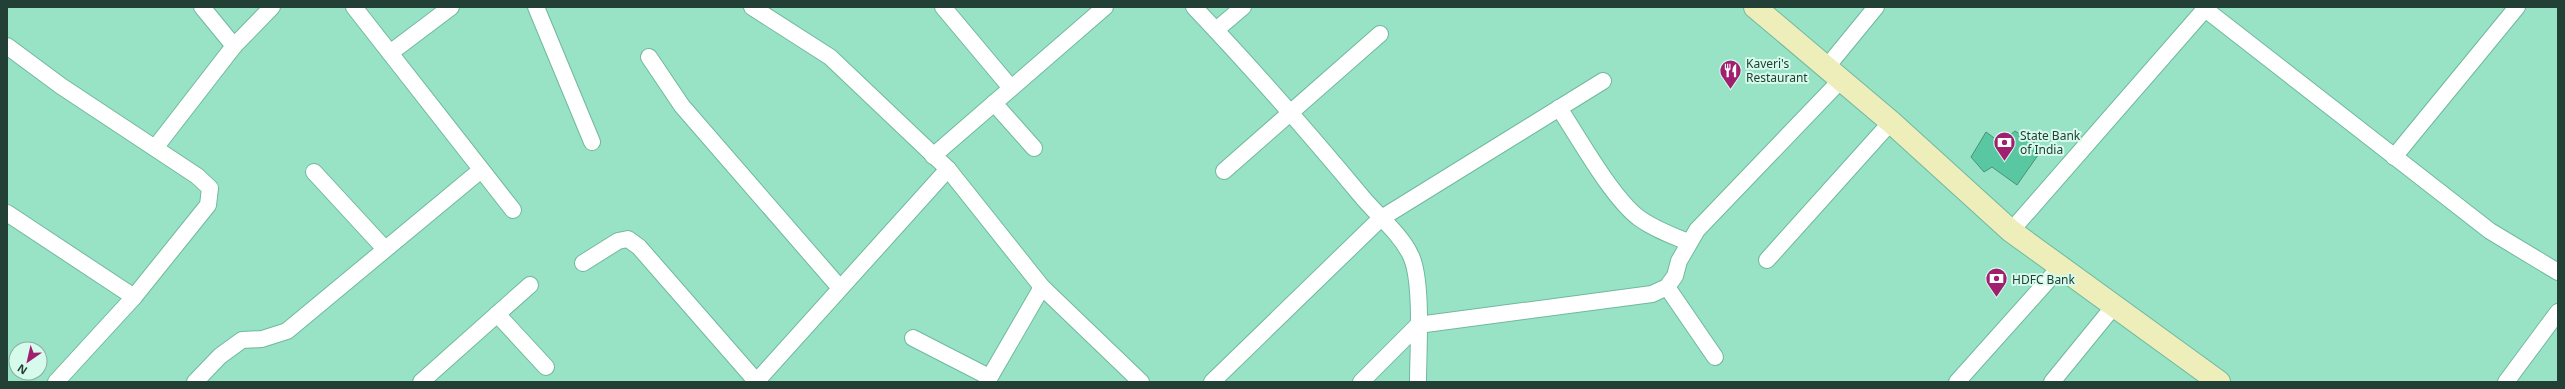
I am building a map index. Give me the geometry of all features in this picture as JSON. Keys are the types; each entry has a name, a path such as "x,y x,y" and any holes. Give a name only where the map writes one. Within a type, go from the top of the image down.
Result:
{"street":[{"path":"202,7 234,46"},
{"path":"155,148 234,46 272,7"},
{"path":"354,7 513,210"},
{"path":"390,53 451,7"},
{"path":"536,7 592,142"},
{"path":"753,7 830,57 948,170 1042,287 1141,382"},
{"path":"943,7 1011,88"},
{"path":"933,156 1105,7"},
{"path":"1194,7 1291,112 1380,219 1403,242 1411,256 1415,270 1418,325 1418,382"},
{"path":"1216,30 1243,7"},
{"path":"1755,7 1833,75 1891,122 2011,231 2219,382"},
{"path":"1361,382 1418,325 1652,294 1667,287 1675,276 1688,242 1833,75 1876,7"},
{"path":"2394,157 2517,7"},
{"path":"2011,231 2206,8 2490,231 2558,272"},
{"path":"1224,171 1380,34"},
{"path":"7,46 61,86 197,176 210,188 208,205 134,297 56,382"},
{"path":"649,57 682,106 840,288"},
{"path":"1212,382 1380,219 1603,81"},
{"path":"994,103 1034,148"},
{"path":"1559,108 1621,201 1637,217 1652,227 1688,242"},
{"path":"1767,260 1891,122"},
{"path":"195,382 220,356 242,340 262,339 287,331 481,170"},
{"path":"583,263 618,241 628,239 639,247 756,381 948,170"},
{"path":"314,172 385,249"},
{"path":"7,214 134,297"},
{"path":"1957,382 2060,267"},
{"path":"421,382 530,285"},
{"path":"913,338 988,380 1042,287"},
{"path":"1667,287 1715,357"},
{"path":"2052,382 2114,306"},
{"path":"2506,382 2558,312"},
{"path":"497,314 546,367"}],"building":[{"name":"State Bank of India","path":"2015,131 2043,148 2017,185 1992,167 1984,172 1971,157 1986,132 2001,143"}],"place":[{"name":"Kaveri's Restaurant","path":"1731,90"},
{"name":"State Bank of India","path":"2004,162"},
{"name":"HDFC Bank","path":"1997,298"}]}
